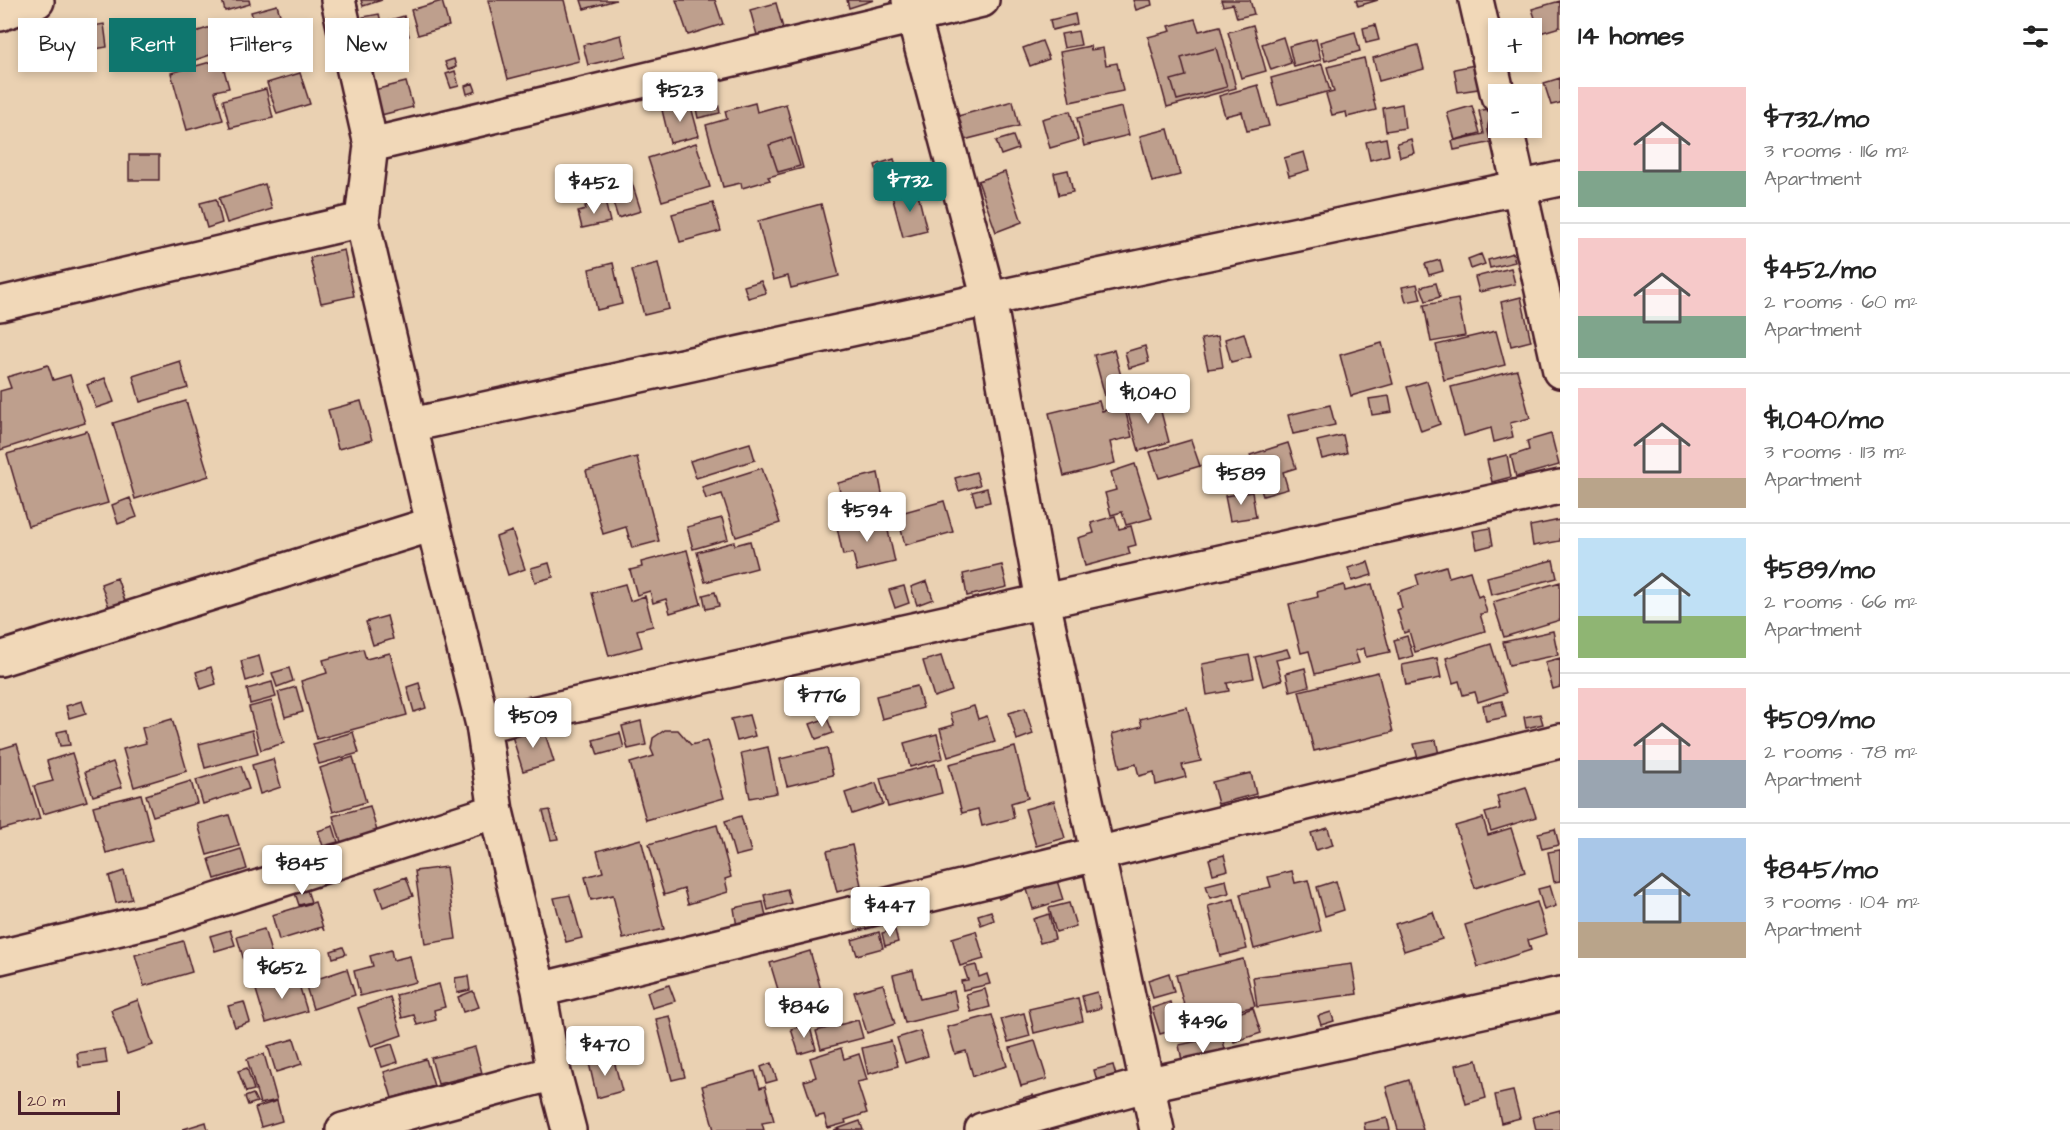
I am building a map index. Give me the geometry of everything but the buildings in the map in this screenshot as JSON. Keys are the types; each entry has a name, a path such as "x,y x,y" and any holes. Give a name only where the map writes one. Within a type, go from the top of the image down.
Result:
{"street":[{"path":"338,0 371,145 362,220 483,725 496,811 539,990 554,1073 569,1130"},
{"path":"371,145 910,8 982,0"},
{"path":"1476,0 1495,84"},
{"path":"0,14 37,1"},
{"path":"910,8 989,299 1043,601 1145,1085 1157,1130"},
{"path":"1508,138 1560,371"},
{"path":"411,425 989,299 1560,179"},
{"path":"0,304 362,220"},
{"path":"483,725 1560,487"},
{"path":"0,659 433,524"},
{"path":"539,990 1560,741"},
{"path":"0,957 162,918 496,811"},
{"path":"982,1130 1145,1085 1560,994"},
{"path":"343,1130 554,1073"}]}
